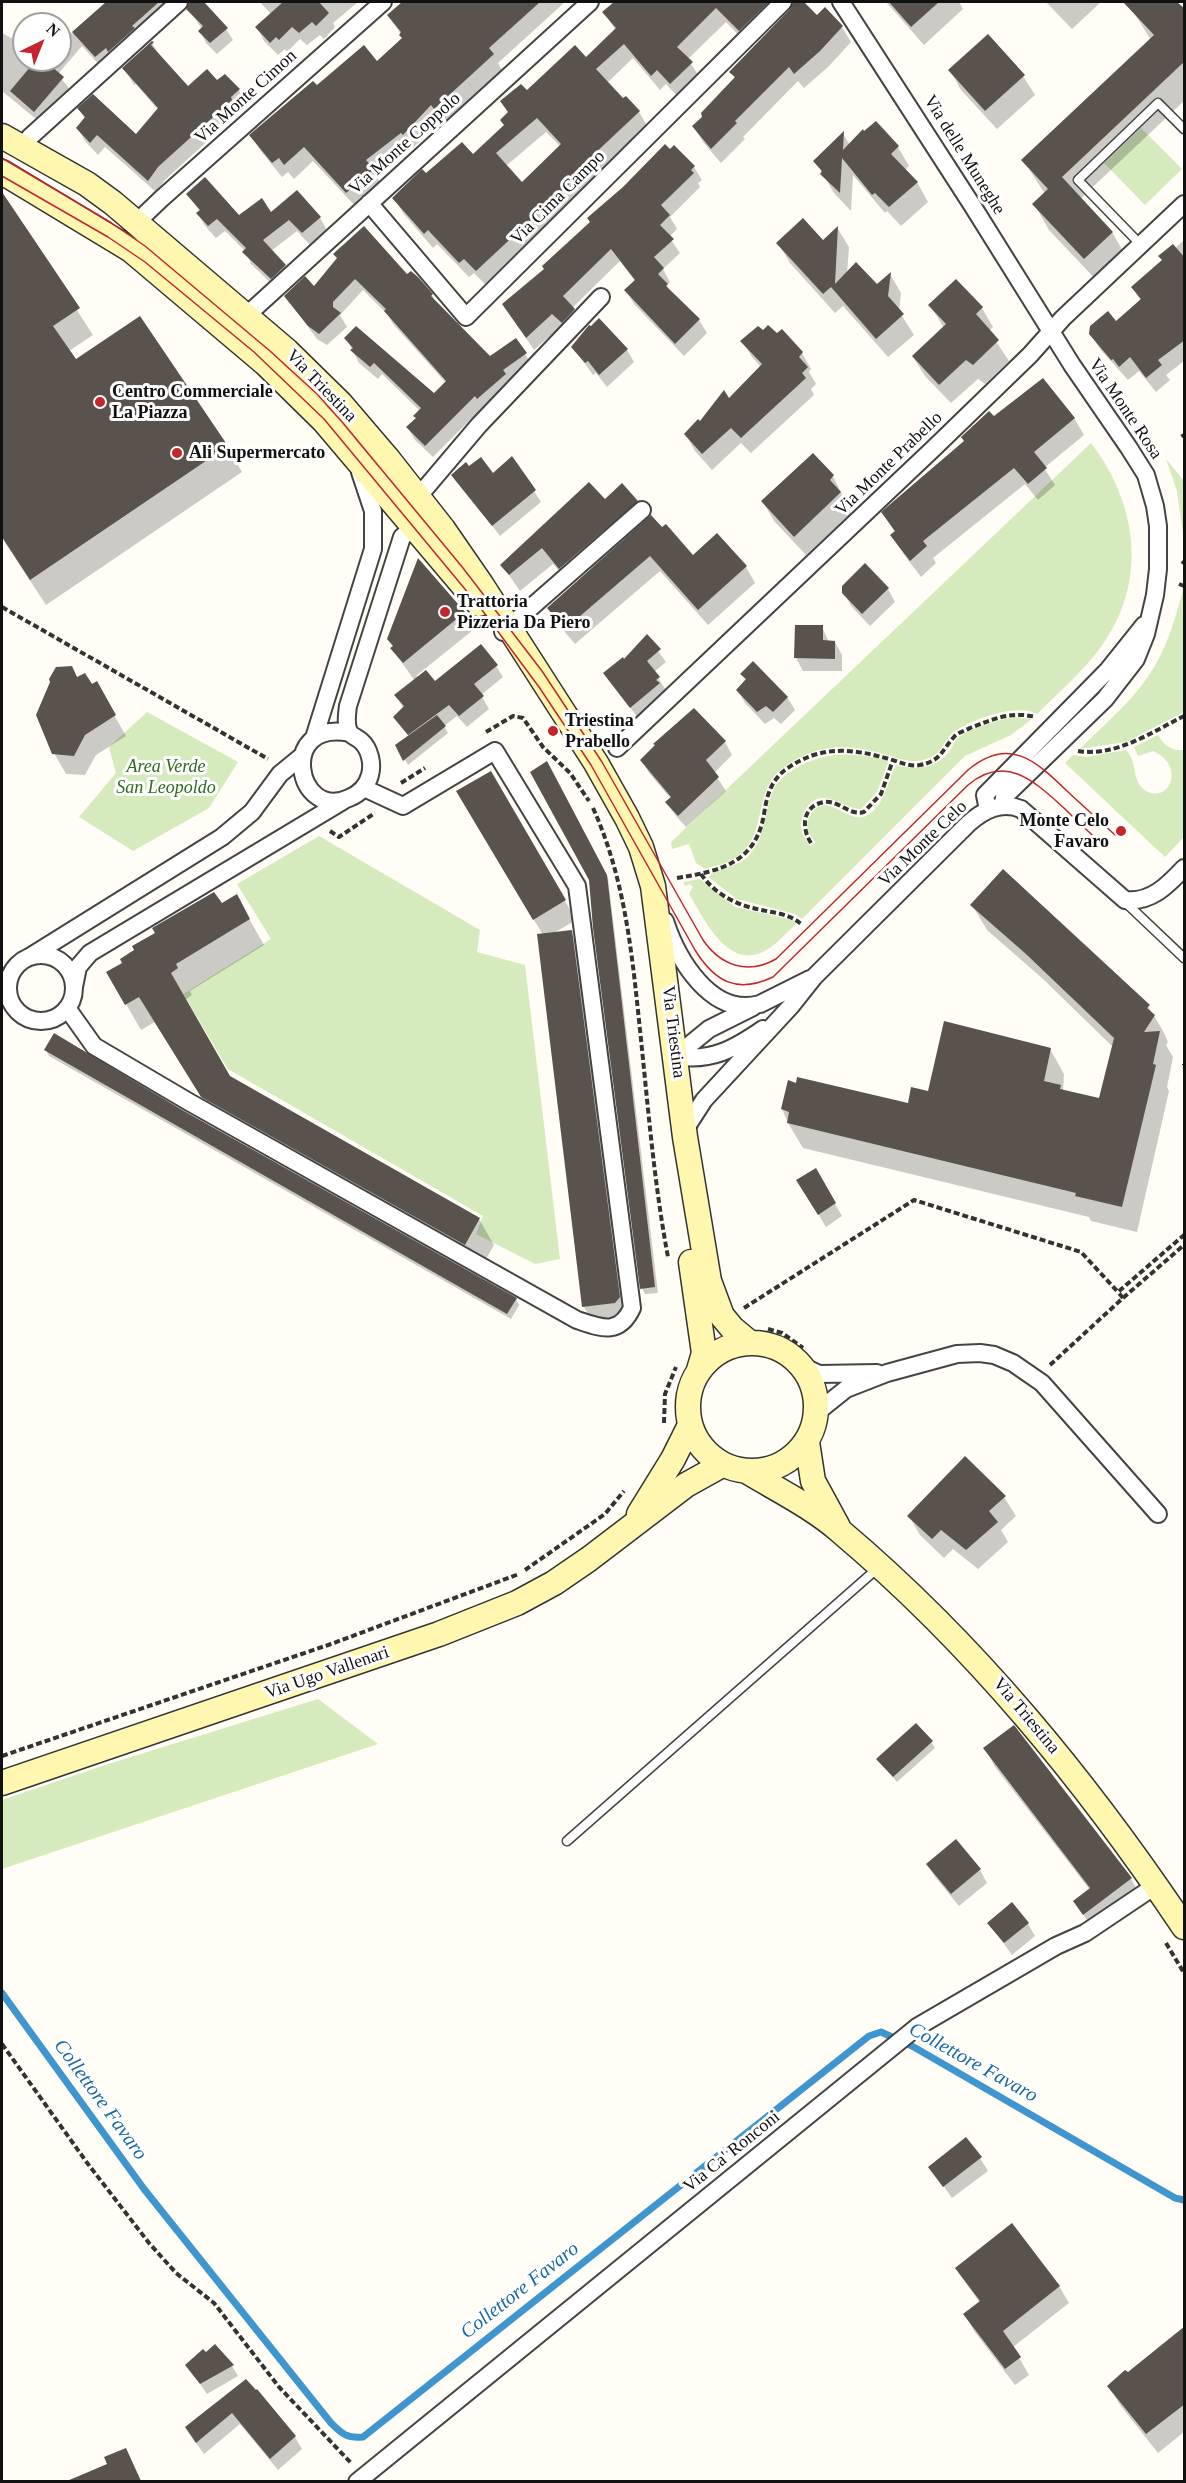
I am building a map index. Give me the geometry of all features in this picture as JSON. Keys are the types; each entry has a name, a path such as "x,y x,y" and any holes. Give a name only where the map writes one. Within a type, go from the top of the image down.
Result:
{"street":[{"path":"18,140 179,2"},
{"name":"Via Monte Cimon","path":"136,223 161,198 383,2"},
{"name":"Via Monte Coppolo","path":"246,316 590,2"},
{"name":"Via Cima Campo","path":"369,203 466,317 783,2"},
{"name":"Via delle Muneghe","path":"841,2 873,48 1051,331"},
{"name":"Via Triestina","path":"18,140 87,184 136,223 324,386 417,496 481,584 506,630 563,712 627,818 641,847 653,886 687,1138 679,1180 704,1353 688,1366"},
{"name":"Via Triestina","path":"2,172 105,233 140,258 275,373 324,421 355,457 408,528 506,630"},
{"name":"Via Monte Prabello","path":"616,748 925,456 1030,355 1051,331 1185,204"},
{"path":"350,733 347,724 348,706 417,496 479,425 602,297"},
{"name":"Via Monte Rosa","path":"995,808 985,795 1107,670 1148,620 1157,578 1158,526 1146,475 1051,331"},
{"path":"355,457 373,511 373,549"},
{"path":"506,630 642,510"},
{"path":"344,800 322,798 312,792 305,783 301,771 302,756 305,748 314,738 373,549 383,524 392,517 408,528 431,530 457,563 481,584"},
{"path":"302,756 280,774 252,812 222,837 21,962 5,982 12,1003 19,1012 38,1021 49,1020 61,1015 73,999 78,967 90,953 344,800 356,795 364,788 370,777 371,765 369,753 361,741 350,733 332,731 314,738"},
{"path":"68,1008 94,1046 189,1102 577,1320 603,1329 620,1325 632,1308 577,886 495,751 403,806 364,788"},
{"path":"995,808 1015,806 1027,813 1118,896 1132,901 1148,898 1162,889 1185,868"},
{"name":"Via Monte Celo","path":"687,1138 704,1100 814,977 969,824 995,808"},
{"name":"Via Monte Celo","path":"653,886 675,948 696,979 710,992 735,1005 751,1007 760,1004"},
{"path":"31,956 54,957 65,965 72,976 74,987"},
{"name":"Via Monte Celo","path":"676,1056 709,1029 814,977"},
{"name":"Via Monte Celo","path":"676,1056 692,1058 713,1056 748,1039 785,1012"},
{"path":"687,1138 709,1281 722,1316 732,1328 757,1335 770,1345 804,1358 819,1374 887,1373"},
{"path":"757,1335 688,1366 690,1388 687,1407 690,1425 697,1441 708,1455 722,1465 748,1472 765,1471 782,1465 796,1455 807,1442 816,1413 814,1388 804,1358"},
{"path":"816,1413 846,1389 887,1373 957,1354 987,1354 1013,1363 1042,1383 1158,1514"},
{"name":"Via Ugo Vallenari","path":"633,1524 673,1459 690,1425"},
{"name":"Via Triestina","path":"807,1442 813,1481 839,1530"},
{"name":"Via Ugo Vallenari","path":"2,1783 479,1620 517,1604 554,1583 612,1543 633,1524 686,1485 722,1465"},
{"name":"Via Triestina","path":"748,1472 839,1530 962,1646 1034,1724 1087,1790 1185,1927"},
{"name":"Via Ca' Ronconi","path":"360,2479 916,2027 1056,1946 1085,1933 1155,1886"}],"lane":[{"path":"1141,245 1078,180 1158,103 1185,129"},
{"path":"1118,896 1185,958"},
{"path":"567,1841 879,1567"}],"path":[{"path":"1179,584 1185,586"},
{"path":"2,607 268,759"},
{"path":"677,878 701,874 738,860 747,852 759,832 772,784 784,771 800,761 827,752 860,750 910,765 931,761 943,753 957,734 996,717 1013,714 1040,719"},
{"path":"1072,750 1088,753 1129,745 1185,716"},
{"path":"811,843 804,829 810,809 826,802 858,814 867,810 884,787 893,760"},
{"path":"330,831 339,837 372,817"},
{"path":"701,874 715,888 736,903 791,916 802,925"},
{"path":"655,1168 664,1167"},
{"path":"736,1313 914,1200 1082,1252 1118,1292 1185,1235"},
{"path":"1124,1298 1185,1245"},
{"path":"757,1335 782,1333 804,1358"},
{"path":"664,1426 665,1394 688,1366"},
{"path":"2,1756 331,1644 522,1572 605,1514 628,1486"},
{"path":"1160,1933 1185,1973"},
{"path":"2,2044 88,2164 149,2243 176,2273 214,2303 279,2387 329,2438 360,2479"}],"green space":[{"path":"1141,128 1182,169 1145,205 1104,163"},
{"path":"1091,443 1107,466 1119,491 1127,516 1131,542 1131,568 1127,594 1117,619 1103,644 1063,689 1037,714 1018,710 1007,711 963,726 951,734 936,754 921,760 906,760 859,748 845,747 808,754 783,768 773,777 767,788 752,838 746,849 735,858 705,869 696,863 689,844 672,849 671,842"},
{"path":"1166,459 1184,481 1184,541 1177,491"},
{"path":"1183,590 1184,712 1126,742 1080,749 1125,704 1149,675 1166,644"},
{"name":"Area Verde San Leopoldo","path":"147,712 238,762 209,808 133,851 79,817 116,773 109,747"},
{"path":"1014,717 1032,719 1011,735 965,756 802,919 795,914 737,899 708,877 741,862 751,853 759,839 773,789 787,774 804,764 827,756 838,755 862,756 886,760 888,763 877,792 861,809 823,798 816,799 809,805 803,815 801,828 810,846 816,843 807,825 815,809 822,805 836,808 851,816 866,816 881,800 896,765 918,768 932,765 944,758 960,736 986,724"},
{"path":"1158,735 1169,747 1184,750 1184,837 1165,857 1065,763 1073,755 1086,757 1126,750 1130,755 1141,787 1155,794 1162,792 1171,781 1172,773 1169,765 1163,757 1153,751 1138,756 1134,747"},
{"path":"319,836 480,930 477,952 525,965 560,1259 535,1264 476,1234 483,1216 228,1069 183,994 271,939 237,884"},
{"path":"700,879 735,907 793,920 796,924 772,947 754,955 741,955 720,941 689,894 693,887 690,884 685,886 683,882"},
{"path":"318,1699 378,1744 2,1869 2,1800 105,1765"}],"building":[{"path":"106,2 159,2 108,52 106,48 95,57 72,32"},
{"path":"189,2 204,2 228,28 210,43 198,31 203,26 186,9"},
{"path":"283,2 319,2 329,13 316,26 312,22 299,33 292,27 279,40 276,37 270,43 255,27"},
{"path":"402,2 540,2 489,48 494,54 434,109 431,105 403,135 401,133 366,160 374,169 346,193 304,147 284,165 279,158 272,163 249,135 313,81 317,85 364,45 377,61 402,38 399,35 401,32 387,15"},
{"path":"614,2 769,2 739,31 716,8 677,47 693,62 670,84 657,70 651,76 624,44 596,69 623,98 626,96 640,111 590,158 593,162 476,271 464,259 459,263 428,230 424,234 392,198 422,169 426,173 462,142 473,154 504,125 500,120 508,112 500,101 521,84 527,90 575,45 586,57 616,28 602,12","holes":["537,118 561,144 522,182 496,153"]},
{"path":"793,2 804,2 817,15 825,7 843,26 794,74 789,67 735,121 737,123 711,149 692,126 702,117 701,113 735,77 729,72 790,9"},
{"path":"889,2 939,2 911,27"},
{"path":"1123,2 1177,2 1185,9 1185,61 1062,177 1113,232 1084,259 1032,204 1048,189 1021,160 1154,35"},
{"path":"988,34 1025,75 985,111 948,70"},
{"path":"152,41 154,42 151,45 188,86 207,69 217,80 225,74 240,89 231,97 232,100 158,167 148,181 97,135 90,143 76,128 85,117 77,108 93,94 136,134 158,108 122,68"},
{"path":"26,72 58,72 64,77 34,112 10,91"},
{"path":"876,121 899,146 891,154 918,182 889,207 875,193 872,195 842,158 840,193 820,174 822,171 813,161 844,131 843,150 863,129 864,131"},
{"path":"665,144 670,149 674,145 695,166 691,170 694,173 661,205 670,215 660,225 674,239 654,257 664,268 658,274 668,284 666,286 700,319 675,344 624,290 635,280 611,249 563,296 575,309 562,323 552,314 526,338 502,304 544,269 542,266 590,222 587,218 623,187"},
{"path":"205,177 239,215 262,198 271,212 297,190 321,217 302,233 289,220 263,240 286,265 271,279 242,252 246,248 217,219 208,226 196,213 200,210 186,194"},
{"name":"Centro Commerciale La Piazza","path":"2,192 80,308 53,326 76,359 140,316 228,446 30,580 2,537"},
{"path":"803,218 823,240 838,226 835,284 856,262 877,284 891,272 888,296 904,314 876,339 831,287 823,294 776,243"},
{"path":"364,226 407,274 411,271 419,278 433,294 431,296 490,356 516,338 527,353 503,370 506,374 477,399 475,396 425,446 406,427 416,418 413,416 421,408 374,363 370,367 350,350 353,348 344,338 356,326 434,393 446,381 384,311 386,309 355,279 333,302 333,307 341,313 319,334 308,326 284,296 305,276 314,286 337,258 333,254"},
{"path":"1173,244 1185,258 1185,340 1158,360 1162,365 1146,378 1130,357 1119,367 1113,359 1111,360 1089,334 1090,326 1108,311 1116,321 1141,299 1131,287 1162,260 1158,256"},
{"path":"956,279 983,307 976,314 999,340 973,365 966,360 939,385 912,356 946,324 928,305"},
{"path":"599,318 628,349 599,375 588,361 585,363 571,347 589,325 591,326"},
{"path":"768,325 777,333 782,329 803,352 799,357 808,367 802,373 806,378 741,438 731,428 702,454 684,434 698,419 700,421 724,390 729,398 762,364 740,341 758,326 763,330"},
{"path":"1043,378 1075,418 1034,452 1047,468 1028,484 1014,468 923,541 927,546 910,561 890,535 895,531 881,512 964,441 961,437 989,411 994,416"},
{"path":"813,453 834,475 830,480 841,492 794,537 761,501"},
{"path":"512,456 536,490 492,526 451,475 466,462 469,466 481,457 493,473"},
{"path":"589,482 605,499 622,483 638,501 559,569 542,548 509,575 500,565"},
{"path":"651,515 662,527 666,524 693,555 717,533 747,566 698,610 650,556 565,629 547,608"},
{"path":"418,558 465,612 403,663 390,648 393,646 387,639"},
{"path":"865,563 889,588 862,614 842,593 842,586"},
{"path":"795,625 823,625 823,640 835,641 835,659 794,658"},
{"path":"647,634 661,649 647,661 660,677 656,680 660,683 630,708 603,673 623,657 624,659"},
{"path":"481,644 498,665 474,684 484,696 459,716 449,705 408,735 393,717 404,706 394,695 426,670 435,681"},
{"path":"753,661 788,697 773,712 766,706 757,712 736,690 746,679 740,674"},
{"path":"72,666 77,677 85,673 92,684 97,681 116,715 85,735 74,756 52,754 36,715 50,682 49,679 56,667"},
{"path":"694,708 726,741 706,760 719,777 678,816 665,802 671,797 640,760 655,745 653,744"},
{"path":"437,715 446,726 403,761 395,745"},
{"path":"547,761 607,875 655,1287 640,1289 593,928 589,880 530,772"},
{"path":"491,771 566,900 533,920 456,791"},
{"path":"1003,869 1150,1005 1147,1008 1155,1015 1144,1032 1160,1031 1153,1064 1156,1065 1122,1207 1075,1196 1076,1193 787,1123 789,1112 781,1109 788,1080 796,1083 797,1077 908,1103 911,1087 928,1091 944,1021 1051,1048 1044,1081 1061,1085 1060,1089 1099,1098 1114,1038 1026,954 970,905"},
{"path":"214,892 222,903 237,894 250,919 176,964 178,968 171,973 230,1076 480,1218 465,1245 201,1097 139,997 125,1005 106,972 122,963 120,959 134,950 132,946 155,933 152,928"},
{"path":"572,930 620,1297 615,1303 582,1307 537,934"},
{"path":"54,1033 184,1111 517,1298 507,1314 44,1050"},
{"path":"816,1168 836,1203 818,1215 796,1180"},
{"path":"965,1456 1006,1496 989,1511 998,1522 966,1550 941,1530 932,1539 907,1516"},
{"path":"916,1723 933,1741 893,1777 876,1759"},
{"path":"1014,1725 1132,1878 1083,1915 1073,1901 1090,1888 983,1748"},
{"path":"956,1839 981,1869 951,1894 926,1864"},
{"path":"1012,1902 1029,1923 1004,1943 987,1923"},
{"path":"966,2137 982,2157 943,2187 928,2167"},
{"path":"1012,2223 1060,2286 1003,2331 1021,2357 1005,2369 963,2314 980,2301 955,2268"},
{"path":"1185,2326 1185,2404 1146,2434 1107,2386"},
{"path":"215,2344 234,2365 200,2384 185,2365 203,2349 206,2352"},
{"path":"246,2379 296,2436 270,2459 232,2413 196,2443 185,2427"},
{"path":"126,2448 141,2481 67,2481 107,2464 104,2457"}],"waterway":[{"name":"Collettore Favaro","path":"2,1993 144,2189 331,2423 341,2432 353,2437 363,2437 869,2036 881,2032 912,2046 1175,2198 1184,2200"}],"tram line":[{"path":"2,158 110,222 145,246 270,351 317,394 463,568 542,671 602,762 703,940 710,949 727,962 745,967 766,964 776,959 968,770 996,755 1021,756 1044,770 1115,835"},
{"path":"2,176 108,237 145,262 254,352 324,419 479,606 539,687 591,765 695,950 719,977 738,984 760,982 773,977 968,785 995,771 1007,771 1031,781 1053,798 1104,846"}],"place":[{"name":"Centro Commerciale La Piazza","path":"100,402"},
{"name":"Ali Supermercato","path":"177,453"},
{"name":"Trattoria Pizzeria Da Piero","path":"445,612"},
{"name":"Triestina Prabello","path":"553,731"},
{"name":"Monte Celo Favaro","path":"1121,831"}]}
